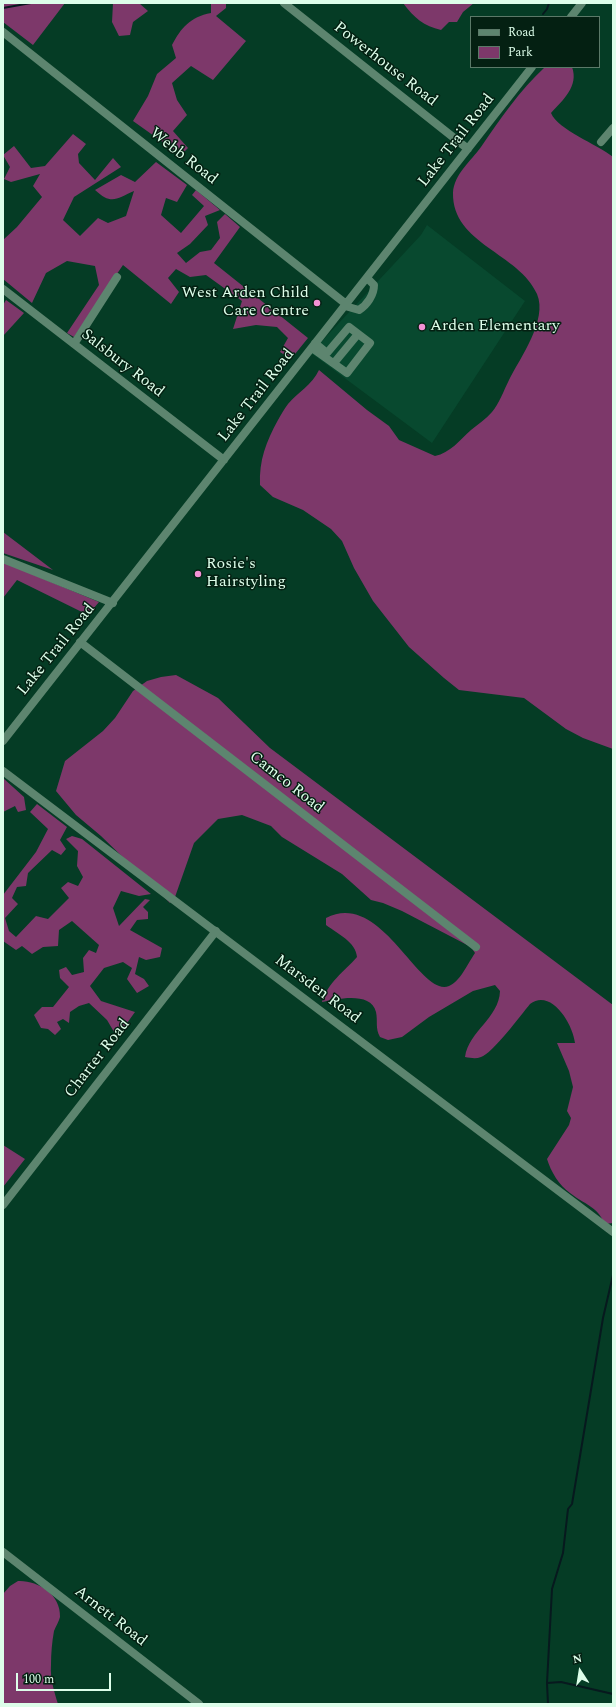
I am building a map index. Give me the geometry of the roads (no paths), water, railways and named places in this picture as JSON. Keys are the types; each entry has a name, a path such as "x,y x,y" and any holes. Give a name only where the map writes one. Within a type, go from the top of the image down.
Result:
{"street":[{"name":"Powerhouse Road","path":"284,3 468,149"},
{"path":"572,16 582,3"},
{"name":"Webb Road","path":"3,32 346,305"},
{"name":"Lake Trail Road","path":"3,741 531,68"},
{"path":"601,142 613,128"},
{"path":"74,344 117,276"},
{"path":"346,305 359,310 366,306 374,290 374,285 366,278"},
{"name":"Salsbury Road","path":"3,289 224,460"},
{"path":"349,327 370,343 347,372 314,346 327,353 349,327"},
{"path":"334,363 358,334"},
{"path":"3,559 113,602"},
{"name":"Camco Road","path":"80,642 476,947"},
{"name":"Marsden Road","path":"3,770 613,1232"},
{"name":"Charter Road","path":"3,1206 216,930"},
{"name":"Arnett Road","path":"3,1552 199,1704"}],"waterway":[{"path":"3,8 31,3"},
{"path":"543,14 549,3"},
{"path":"548,1704 547,1683 552,1589 563,1553 568,1509 572,1504 603,1318 613,1275"},
{"path":"547,1683 561,1682 613,1694"}],"place":[{"name":"West Arden Child Care Centre","path":"317,303"},
{"name":"Arden Elementary","path":"422,327"},
{"name":"Rosie's Hairstyling","path":"198,574"}]}
